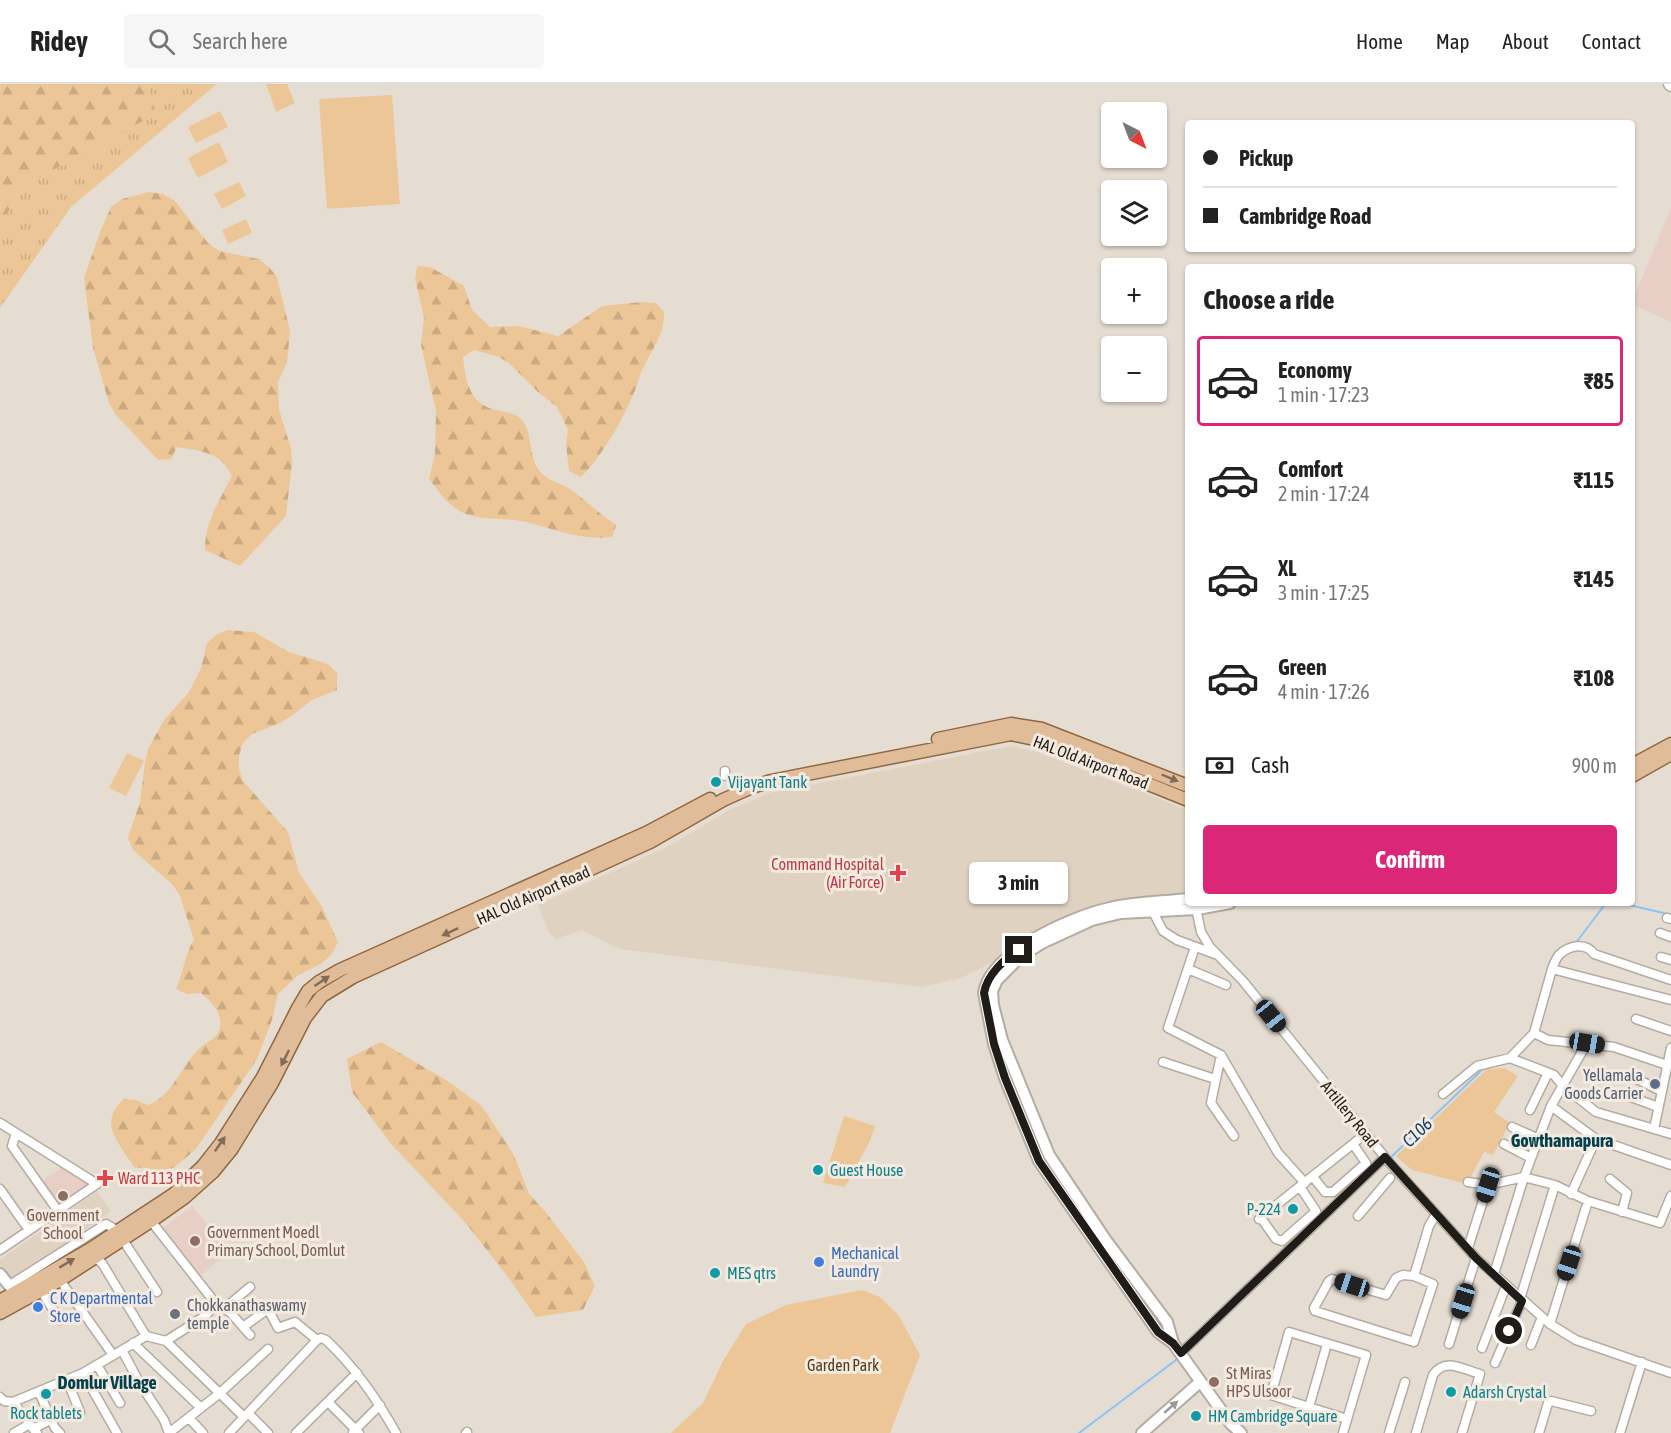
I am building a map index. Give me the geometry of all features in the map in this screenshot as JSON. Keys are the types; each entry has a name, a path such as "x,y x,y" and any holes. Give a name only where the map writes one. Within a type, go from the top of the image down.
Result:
{"main road":[{"name":"HAL Old Airport Road","path":"0,1313 16,1293 41,1291 95,1258 120,1235 174,1194 204,1166 263,1077 308,991 319,982 350,965 646,833 734,786 1011,724 1042,729 1185,785"},
{"name":"HAL Old Airport Road","path":"0,1301 120,1235 151,1221 185,1197 213,1172 231,1150 272,1083 305,1018 322,996 353,977 671,832 723,800 766,778 1011,734 1039,740 1185,799"},
{"path":"1635,763 1671,744"},
{"path":"1635,774 1671,754"}],"street":[{"path":"1151,908 1185,900"},
{"path":"1196,906 1110,908 1089,914 1053,929 1007,957 985,986 984,993 994,1044 1005,1078 1039,1161 1158,1332 1173,1343 1231,1424 1241,1433"},
{"name":"Artillery Road","path":"1196,906 1201,932 1210,947 1243,981 1385,1157 1476,1258 1550,1324 1576,1340 1671,1373"},
{"name":"Artillery Road","path":"1151,908 1163,931 1177,940 1218,955"},
{"path":"1660,933 1671,937"},
{"path":"1195,947 1168,1028 1221,1055 1278,1153 1302,1185 1316,1208 1281,1241 1276,1239 1260,1218 1302,1185 1313,1177 1356,1141 1366,1163 1332,1192 1325,1192 1313,1177"},
{"path":"1443,1094 1477,1066 1510,1058 1536,1034 1552,969 1558,955 1570,948 1590,947 1594,954 1671,980"},
{"path":"1661,957 1671,960"},
{"path":"1188,969 1226,985"},
{"path":"1552,969 1671,1000"},
{"path":"1636,1019 1671,1031"},
{"path":"1536,1034 1548,1040 1587,1043 1630,1051 1667,1065"},
{"path":"1494,1274 1524,1176 1551,1106 1587,1043"},
{"path":"1654,1129 1660,1090 1671,1048"},
{"path":"1221,1055 1211,1103 1234,1136"},
{"path":"1510,1058 1554,1075 1563,1086 1596,1112 1671,1134"},
{"path":"1163,1062 1215,1079"},
{"path":"1530,1110 1548,1073"},
{"path":"1633,1077 1660,1090"},
{"path":"1631,1096 1658,1107"},
{"path":"1551,1106 1596,1139 1671,1165"},
{"path":"0,1123 97,1184 0,1250"},
{"path":"1512,1127 1539,1138"},
{"path":"16,1133 12,1146 58,1210"},
{"path":"1571,1194 1596,1139"},
{"path":"1504,1144 1531,1158"},
{"path":"1181,1353 1385,1157"},
{"path":"1468,1182 1488,1185 1524,1176 1555,1185 1588,1201 1660,1223 1671,1196"},
{"path":"1358,1216 1390,1178"},
{"path":"1610,1179 1627,1193 1623,1212"},
{"path":"1468,1248 1488,1185"},
{"path":"1495,1363 1521,1300 1555,1185"},
{"path":"0,1189 29,1230"},
{"path":"1550,1324 1588,1201"},
{"path":"1414,1276 1429,1226 1438,1215"},
{"path":"151,1221 216,1304 225,1308 250,1335"},
{"path":"120,1235 157,1292"},
{"path":"95,1258 102,1263 146,1336"},
{"path":"1449,1344 1476,1258"},
{"path":"0,1274 16,1293"},
{"path":"1403,1275 1414,1276 1431,1282 1434,1287 1414,1342 1315,1311 1314,1308 1332,1279 1386,1295 1396,1278 1403,1275"},
{"path":"60,1280 113,1355"},
{"path":"1482,1348 1506,1286"},
{"path":"225,1308 250,1287"},
{"path":"41,1291 60,1320"},
{"path":"166,1341 205,1316 216,1304"},
{"path":"243,1327 268,1309 278,1328 295,1322 317,1340"},
{"path":"1531,1345 1542,1317"},
{"path":"1343,1433 1366,1355 1289,1332 1271,1395 1347,1419"},
{"path":"0,1397 4,1401 13,1402 39,1392 83,1373 146,1336 166,1341 268,1433"},
{"path":"229,1433 321,1338 326,1340 357,1373 380,1405 396,1433"},
{"path":"133,1343 201,1408"},
{"path":"1309,1407 1327,1344"},
{"path":"122,1350 139,1382 164,1420 169,1433 268,1349"},
{"path":"1620,1433 1642,1362"},
{"path":"97,1365 120,1403"},
{"path":"1416,1433 1433,1375 1439,1367 1448,1365 1480,1374 1462,1433"},
{"path":"83,1373 117,1433"},
{"path":"296,1433 357,1373"},
{"path":"67,1380 80,1412"},
{"path":"1142,1433 1200,1382"},
{"path":"1389,1433 1405,1382"},
{"path":"39,1392 60,1433"},
{"path":"1551,1433 1540,1431 1548,1403 1557,1401 1591,1411"},
{"path":"13,1402 33,1429"},
{"path":"328,1402 355,1432 380,1405"},
{"path":"189,1418 203,1433"},
{"path":"14,1433 33,1429 52,1419"}],"shaded area":[{"path":"1671,208 1671,322 1635,305 1635,295"},
{"name":"Command Hospital (Air Force)","path":"1011,746 1037,752 1185,809 1185,895 1051,925 999,959 961,978 921,987 619,949 582,930 556,939 549,933 538,905 656,852 729,810 769,793"},
{"name":"Government School","path":"64,1166 93,1184 59,1208 41,1182"},
{"path":"97,1191 111,1211 13,1281 0,1265 0,1260"},
{"name":"Government Moedl Primary School, Domlut","path":"192,1206 230,1252 199,1277 161,1229"}],"green space":[{"path":"0,84 148,84 156,114 29,183 0,223"},
{"path":"148,84 217,84 71,207 0,308 0,223 29,183 155,114"},
{"path":"266,84 287,84 295,103 276,112"},
{"path":"392,95 400,204 327,209 319,99"},
{"path":"220,111 228,127 196,143 188,127"},
{"path":"219,142 228,162 198,178 188,158"},
{"path":"239,182 246,196 222,209 214,194"},
{"path":"149,192 163,194 175,201 208,243 219,251 259,259 277,277 290,331 287,363 278,382 279,409 291,449 292,463 286,516 240,566 205,550 210,521 232,476 227,468 216,457 209,454 177,447 171,459 158,460 116,415 109,403 93,348 84,278 100,232 111,207 122,199"},
{"path":"246,219 252,233 228,244 222,230"},
{"path":"417,266 430,267 464,286 472,310 490,327 519,326 558,336 602,306 656,303 664,312 660,334 626,409 606,446 581,477 569,471 566,444 568,430 557,407 510,364 499,357 474,350 463,357 468,384 474,397 485,406 520,418 527,428 538,469 546,477 573,491 616,525 612,537 579,536 518,521 481,518 466,514 449,503 429,479 435,453 436,411 421,345 424,318 415,279"},
{"path":"228,630 254,632 289,652 328,664 337,673 337,690 312,700 278,724 252,734 243,743 239,755 239,769 243,781 288,832 299,873 321,905 338,942 332,954 322,963 297,976 278,994 272,1020 257,1059 196,1149 175,1167 162,1171 134,1167 113,1133 112,1116 116,1108 124,1099 136,1100 148,1105 164,1094 194,1054 217,1035 220,1028 220,1017 209,1000 201,993 187,994 176,989 194,940 180,896 173,885 133,850 128,838 140,802 148,749 164,720 189,692 201,668 207,643 217,634"},
{"path":"127,753 144,761 126,796 109,788"},
{"path":"381,1042 446,1080 482,1106 514,1155 529,1194 584,1262 595,1286 583,1310 536,1317 464,1221 392,1145 352,1092 347,1059"},
{"path":"1504,1068 1518,1076 1494,1112 1510,1123 1493,1155 1484,1152 1467,1184 1412,1170 1396,1156 1487,1069"},
{"path":"844,1116 875,1126 870,1141 845,1187 823,1183"},
{"name":"Garden Park","path":"862,1290 880,1297 899,1316 920,1355 890,1433 671,1433 703,1403 723,1361 746,1324 786,1305"}],"waterway":[{"name":"C106","path":"1575,944 1604,906"},
{"name":"C106","path":"1633,906 1668,914"},
{"name":"C106","path":"1389,1159 1483,1069 1510,1061"},
{"name":"C106","path":"1259,1284 1385,1163"},
{"name":"C106","path":"1079,1433 1180,1357"}],"place":[{"name":"Vijayant Tank","path":"716,782"},
{"name":"Command Hospital (Air Force)","path":"898,873"},
{"name":"Yellamala Goods Carrier","path":"1655,1084"},
{"name":"Guest House","path":"818,1170"},
{"name":"Ward 113 PHC","path":"105,1178"},
{"name":"Government School","path":"63,1196"},
{"name":"P-224","path":"1293,1209"},
{"name":"Government Moedl Primary School, Domlut","path":"195,1241"},
{"name":"Mechanical Laundry","path":"819,1262"},
{"name":"MES qtrs","path":"715,1273"},
{"name":"C K Departmental Store","path":"38,1307"},
{"name":"Chokkanathaswamy temple","path":"175,1314"},
{"name":"St Miras HPS Ulsoor","path":"1214,1382"},
{"name":"Adarsh Crystal","path":"1451,1392"},
{"name":"Rock tablets","path":"46,1394"},
{"name":"HM Cambridge Square","path":"1196,1416"}],"district":[{"name":"Gowthamapura","path":"1562,1140"},
{"name":"Domlur Village","path":"107,1382"}],"route":[{"path":"1019,950 1007,957 994,972 985,986 984,993 994,1044 1023,1125 1039,1161 1158,1332 1173,1343 1181,1353 1385,1157 1476,1258 1522,1301 1509,1331"}]}
